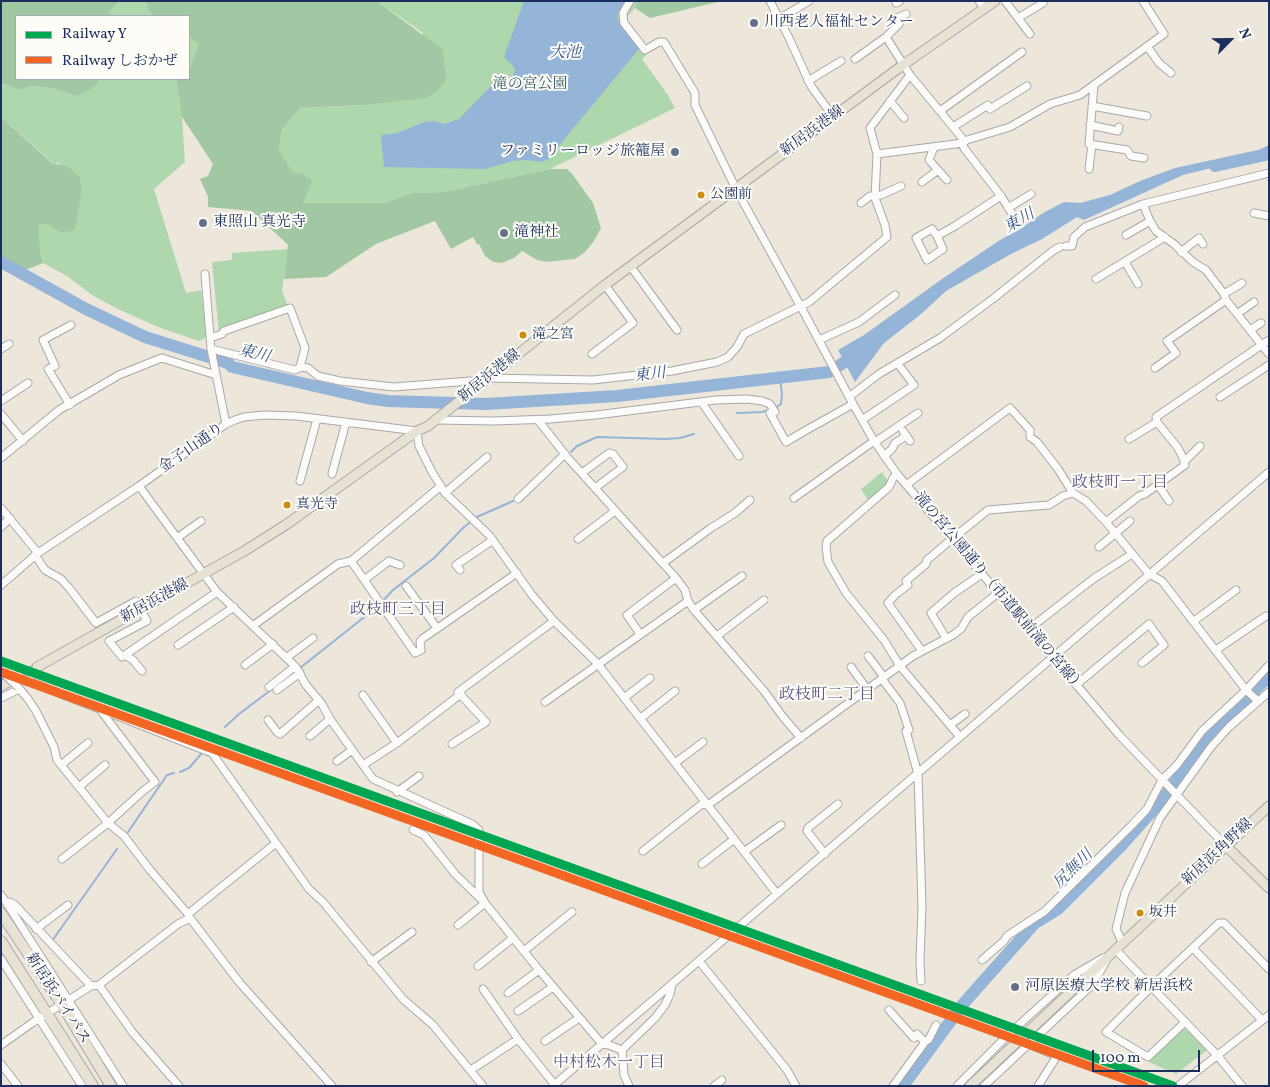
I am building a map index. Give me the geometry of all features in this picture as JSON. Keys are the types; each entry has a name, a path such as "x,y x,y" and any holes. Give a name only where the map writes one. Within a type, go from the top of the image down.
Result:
{"highway":[{"name":"新居浜バイパス","path":"1,913 65,1003 111,1086"},
{"name":"新居浜バイパス","path":"1,941 44,1017 93,1086"}],"main road":[{"name":"新居浜港線","path":"37,667 246,550 287,524 417,431 440,418 605,285 834,118 982,5 995,1"},
{"path":"1,686 19,676"},
{"name":"新居浜角野線","path":"970,1086 1269,806"},
{"path":"1226,846 1269,888"}],"street":[{"path":"630,1 623,13 624,23 645,50 659,42 664,42 695,93 695,105 736,189 818,340 859,322 895,295"},
{"path":"770,1 808,81 834,118"},
{"path":"778,20 809,1"},
{"path":"1005,1 1030,34"},
{"path":"877,154 963,143 967,140 1010,127 1050,104 1080,95 1164,34 1143,1"},
{"path":"1018,18 1044,2"},
{"path":"855,59 886,37 899,24 896,18 906,14"},
{"path":"886,37 910,75 962,138 964,148 1010,210 1031,194"},
{"path":"1147,46 1159,63 1171,73"},
{"path":"940,111 1022,52"},
{"path":"808,81 841,61"},
{"path":"211,350 295,370 308,368 318,376 340,381 394,387 486,380 593,380 672,371 717,362 728,357 737,347 744,334 809,302 887,237 875,195 877,154 870,128 910,75"},
{"path":"1094,85 1089,144 1127,150 1131,156 1144,158"},
{"path":"954,127 988,105 990,109 1027,86"},
{"path":"890,101 904,118"},
{"path":"1092,106 1146,116"},
{"path":"1090,125 1118,131"},
{"path":"1089,168 1092,144"},
{"path":"934,147 929,160 947,180"},
{"path":"922,182 938,170"},
{"path":"848,395 879,374 940,338 1054,250 1072,246 1074,237 1084,227 1143,204 1269,174"},
{"path":"861,203 870,196 881,195 902,186"},
{"path":"936,236 1001,196"},
{"path":"1143,204 1156,231 1206,270 1237,314 1269,354"},
{"path":"1254,213 1269,216"},
{"path":"1126,235 1150,221"},
{"path":"1096,279 1165,237"},
{"path":"1181,252 1199,238 1203,244"},
{"path":"1124,262 1138,284"},
{"path":"631,266 677,330"},
{"path":"205,274 211,350 226,424"},
{"path":"1155,368 1176,353 1167,341 1242,283"},
{"path":"592,354 633,324 605,285"},
{"path":"1237,314 1254,302"},
{"path":"210,338 222,334 224,331 290,308 305,348 300,368"},
{"path":"1250,330 1261,323"},
{"path":"70,405 48,369 55,366 43,340 71,325"},
{"name":"滝の宮公園通り（市道駅前滝の宮線）","path":"818,340 874,442 897,474 1120,736 1175,793"},
{"path":"1184,462 1178,448 1157,422 1156,417 1269,340"},
{"path":"1,349 9,344"},
{"path":"1,458 54,414 119,375 162,358 215,374"},
{"path":"862,420 914,385 898,364"},
{"path":"1220,397 1269,366"},
{"path":"1,401 28,383"},
{"path":"440,418 494,421 538,420 596,415 716,400 747,399 770,404 775,412 770,413 786,442 853,404"},
{"path":"702,403 739,456"},
{"path":"906,485 1010,408 1030,430 1030,437 1037,442 1058,469 1073,493 1086,501 1106,522 1149,574 1162,581 1247,691 1257,701"},
{"path":"794,498 918,413"},
{"path":"1,414 23,441"},
{"name":"金子山通り","path":"1,585 36,554 139,486 226,424 244,417 264,415 317,418 417,431"},
{"path":"300,481 317,418"},
{"path":"538,420 565,454 676,578 685,590 688,602 694,610 764,691 801,738"},
{"path":"332,474 346,422"},
{"path":"1129,439 1157,422"},
{"path":"417,431 419,446 443,490 478,523 554,622 597,664 777,894"},
{"path":"884,456 892,449 895,443 906,436"},
{"path":"1106,522 1139,496 1145,494 1185,465 1184,462 1200,446"},
{"path":"582,473 609,453 613,454 623,467"},
{"path":"518,499 565,454"},
{"path":"254,625 338,564 351,561 487,457"},
{"path":"595,488 630,462"},
{"path":"483,989 553,1085 699,962 1269,472"},
{"path":"897,474 889,487 827,541 828,562 846,593 884,640 900,666 960,737"},
{"path":"1158,485 1169,501"},
{"path":"139,486 217,592 254,625 297,669 306,685 376,782 472,824 479,830 480,892 485,903"},
{"path":"922,651 888,603 908,585 906,580 926,564 927,560 988,510 1049,505 1063,496 1073,493"},
{"path":"663,563 735,513 750,500"},
{"path":"1,508 36,554 45,570 61,580 70,589 96,623 136,601 147,621 109,641 122,657 217,592"},
{"path":"578,538 615,511"},
{"path":"1,527 10,518"},
{"path":"177,538 201,521"},
{"path":"1099,547 1130,521"},
{"path":"460,570 456,565 492,540"},
{"path":"1029,629 1093,579 1132,554"},
{"path":"351,561 415,653 421,650 420,642 422,639 517,573"},
{"path":"364,580 389,561 400,564"},
{"path":"946,638 931,613 954,593 982,574"},
{"path":"694,610 742,576"},
{"path":"640,634 627,615 676,578"},
{"path":"406,586 437,628"},
{"path":"1194,622 1236,590"},
{"path":"643,851 702,804 708,805 900,666 961,629 968,617 998,593"},
{"path":"717,636 764,600"},
{"path":"544,702 688,602"},
{"path":"178,645 234,607"},
{"path":"1216,650 1266,616"},
{"path":"452,744 486,722 458,692 554,622"},
{"path":"1076,685 1149,624 1164,645 1142,663"},
{"path":"286,658 313,638"},
{"path":"245,665 273,644"},
{"path":"125,655 133,660 142,671"},
{"path":"868,656 900,703 910,730 906,731 918,774 922,907 921,981"},
{"path":"982,960 1004,941 1007,936 1045,911 1081,877 1147,809 1164,782 1202,731 1247,691 1269,665"},
{"path":"851,667 867,690"},
{"path":"273,688 292,668 297,669"},
{"path":"2,674 19,688 36,711 54,747 57,760 61,765 108,823 124,836 189,916 239,982 332,1086"},
{"path":"624,698 650,678"},
{"path":"33,684 212,753 309,889 323,902 403,999 433,1026 483,1086"},
{"path":"1,698 19,688"},
{"path":"641,718 676,692"},
{"path":"1122,942 1116,929 1125,893 1160,818 1175,793 1210,746 1228,727 1269,692"},
{"path":"363,765 397,743 461,694"},
{"path":"363,695 397,743"},
{"path":"268,720 280,734 318,700"},
{"path":"62,858 108,823 155,782 101,711"},
{"path":"950,725 965,714"},
{"path":"310,736 330,719"},
{"path":"61,765 88,742"},
{"path":"675,763 703,742"},
{"path":"337,761 352,750"},
{"path":"79,786 105,765"},
{"path":"397,792 419,776"},
{"path":"1175,793 1226,846"},
{"path":"825,854 807,831 808,828 838,804"},
{"path":"744,852 781,825"},
{"path":"413,830 424,835 456,875 485,903 602,1044 622,1050"},
{"path":"702,864 733,840"},
{"path":"1,1044 95,985 189,916 276,843"},
{"path":"3,899 15,905 36,929 95,985 179,1086"},
{"path":"3,899 65,1003 122,1086"},
{"path":"458,925 485,903"},
{"path":"36,929 68,905"},
{"path":"524,950 572,912"},
{"path":"1185,1022 1148,1057 1106,1032 1151,986 1219,923 1224,923 1269,969"},
{"path":"371,962 412,932"},
{"path":"478,966 513,938"},
{"path":"1193,948 1262,1020"},
{"path":"1112,952 1151,986 1217,1054 1242,1086"},
{"path":"984,1086 1093,984 1112,952"},
{"path":"956,1086 1074,974 1112,952"},
{"path":"1,959 44,1017 82,1086"},
{"path":"699,962 787,1070 796,1086"},
{"path":"508,993 539,970"},
{"path":"622,1050 651,1023 665,1005 672,985"},
{"path":"518,1011 553,987"},
{"path":"888,1010 914,1038 917,1034 925,1042"},
{"path":"1178,1086 1185,1078 1269,1015"},
{"path":"545,1041 579,1018"},
{"path":"893,1086 929,1039 936,1025"},
{"path":"471,1070 518,1039"},
{"path":"1029,1044 1057,1056 1038,1086"},
{"path":"622,1050 624,1075 629,1086"},
{"path":"1,1064 18,1086"},
{"path":"714,1086 722,1080"}],"green space":[{"path":"1,1 119,1 109,12 109,15 15,15 15,80 99,80 90,90 77,96 51,88 31,86 18,90 1,82"},
{"path":"119,1 146,1 148,11 153,15 109,15 109,12"},
{"path":"146,1 377,1 443,50 446,80 437,91 426,98 363,105 300,108 282,130 279,150 293,172 303,174 312,181 303,203 384,203 413,193 444,192 550,169 567,169 593,203 601,228 594,241 584,253 575,259 546,262 537,260 522,251 514,258 502,263 493,262 485,256 473,237 451,249 435,221 376,244 326,277 284,279 288,245 252,211 208,207 208,197 200,179 208,176 213,164 182,117 176,80 190,80 190,68 198,44 190,38 190,15 153,15 148,11"},
{"name":"滝の宮公園","path":"377,1 637,1 635,8 627,17 628,23 642,41 648,53 642,59 675,108 550,169 444,192 413,193 384,203 302,203 303,174 293,172 279,150 282,130 300,108 363,105 423,33"},
{"path":"637,1 722,1 650,18 635,8"},
{"path":"190,38 198,44 190,68"},
{"path":"99,80 176,80 182,117 185,162 154,189 186,293 201,290 207,337 199,341 158,327 118,309 92,295 67,276 43,263 40,249 39,225 47,224 61,233 60,163 53,163 1,117 1,82 18,90 31,86 51,88 77,96 97,84"},
{"path":"1,117 52,163 67,166 79,176 82,188 75,230 61,233 47,224 39,225 40,249 43,263 23,271 1,258"},
{"path":"288,249 282,291 288,306 219,334 212,262 232,260 232,253"},
{"path":"882,472 888,481 883,488 868,500 861,489"},
{"path":"1183,1028 1188,1029 1207,1048 1206,1051 1176,1074 1149,1062"}],"water":[{"name":"大池","path":"524,1 626,1 618,14 618,21 640,48 547,160 541,162 513,161 485,169 384,167 382,135 397,133 424,122 434,121 444,124 459,119 494,83 507,81 513,75 515,70 513,66 504,57"},
{"path":"1269,145 1269,156 1239,161 1183,175 1084,220 1077,217 1042,239 1011,254 946,291 920,315 884,343 855,382 838,350 864,335 1000,240 1064,202 1080,203 1110,195 1175,168 1258,150"}],"waterway":[{"name":"東川","path":"1215,166 1269,154"},
{"name":"東川","path":"1,262 86,309 145,337 228,363 232,367 367,398 388,401 486,404 617,396 829,372 859,353"},
{"path":"774,409 781,404 780,378"},
{"path":"737,413 769,410"},
{"path":"571,452 577,446 597,437 665,439 680,438 694,434"},
{"path":"300,668 377,607 393,590 434,558 464,527 477,517 513,501"},
{"path":"225,727 239,714 296,671"},
{"name":"尻無川","path":"903,1086 963,1004 1035,923 1058,909 1122,845 1162,800 1208,737 1269,676"},
{"path":"180,772 189,768 202,753"},
{"path":"128,832 167,775 174,773"},
{"path":"52,941 117,849"}],"tunnel":[{"path":"19,676 37,667"}],"rail line":[{"name":"Y","path":"1,661 1173,1086"},
{"name":"しおかぜ","path":"1,672 1144,1086"}],"place":[{"name":"川西老人福祉センター","path":"754,23"},
{"name":"ファミリーロッジ旅籠屋","path":"675,152"},
{"name":"公園前","path":"701,195"},
{"name":"東照山 真光寺","path":"203,223"},
{"name":"滝神社","path":"504,233"},
{"name":"滝之宮","path":"523,335"},
{"name":"真光寺","path":"287,505"},
{"name":"坂井","path":"1140,913"},
{"name":"河原医療大学校 新居浜校","path":"1015,987"}],"district":[{"name":"政枝町一丁目","path":"1120,484"},
{"name":"政枝町三丁目","path":"398,611"},
{"name":"政枝町二丁目","path":"827,696"},
{"name":"中村松木一丁目","path":"609,1064"}]}
